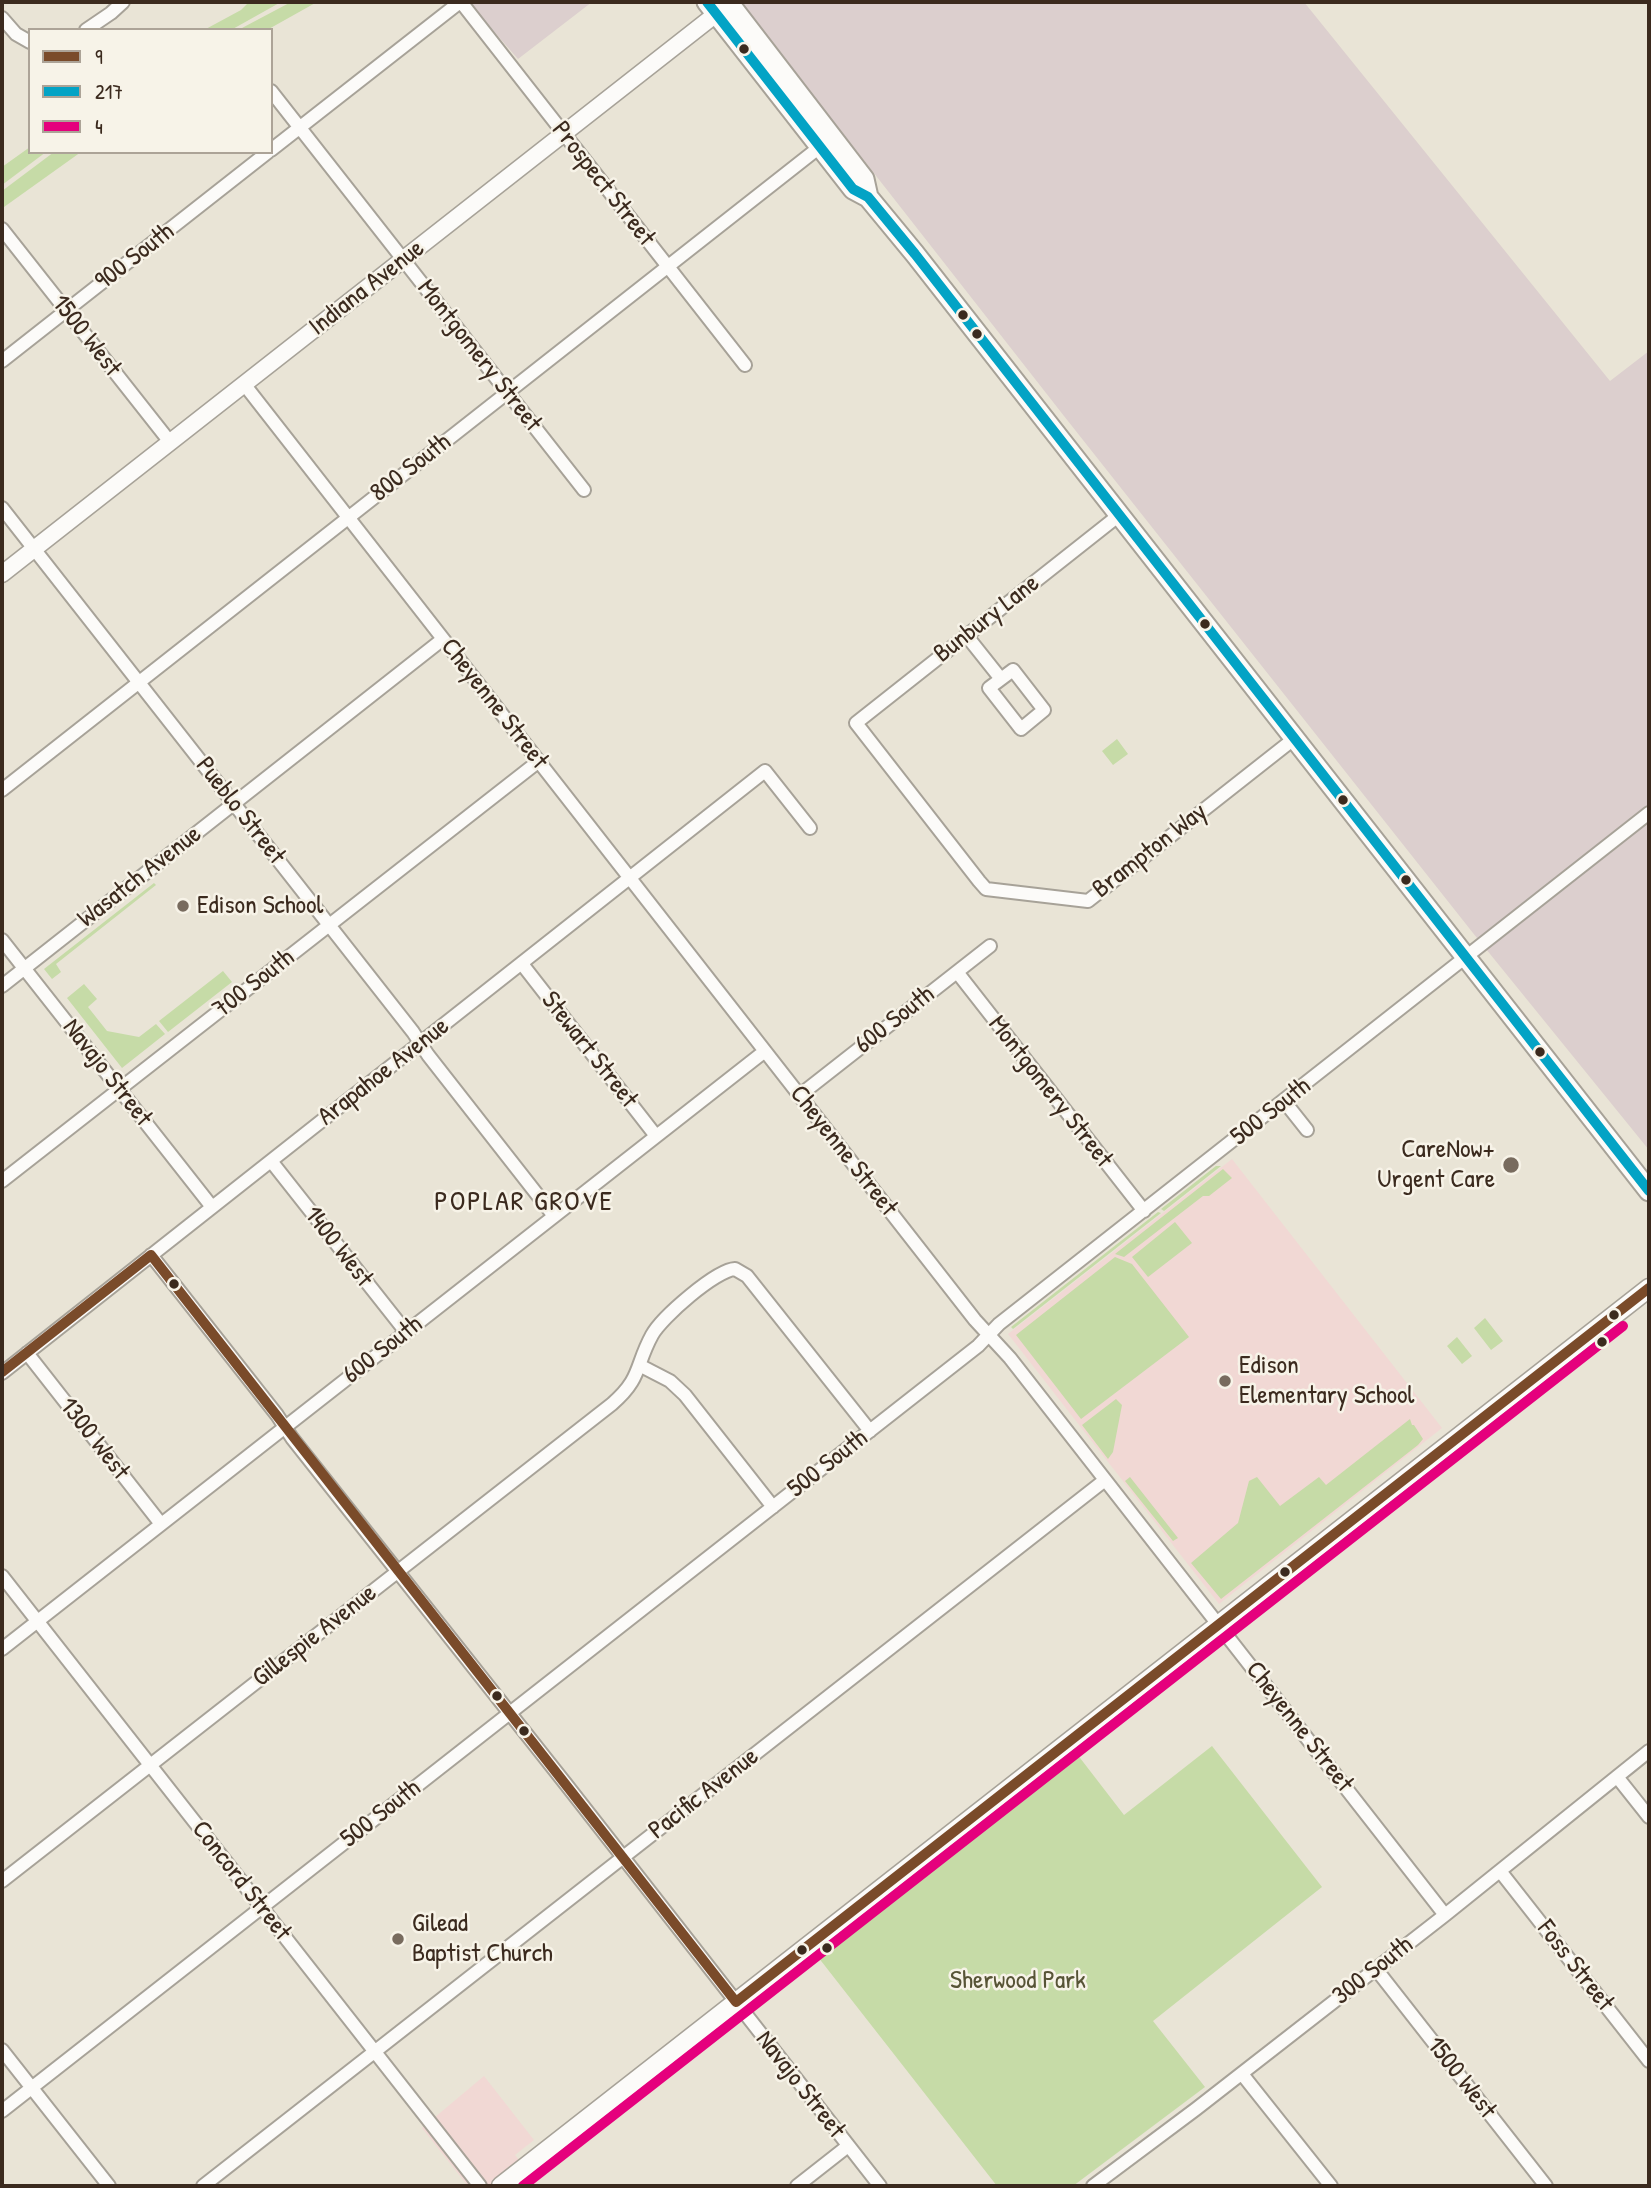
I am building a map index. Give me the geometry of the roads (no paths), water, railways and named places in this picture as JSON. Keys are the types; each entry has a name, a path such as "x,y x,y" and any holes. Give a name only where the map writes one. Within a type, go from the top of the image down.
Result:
{"main road":[{"path":"723,5 853,189 868,197 1062,441 1118,516 1649,1191"},
{"path":"723,5 864,179 868,197"},
{"path":"501,2186 1649,1288"}],"street":[{"path":"89,28 123,2"},
{"name":"900 South","path":"273,149 460,2"},
{"name":"Prospect Street","path":"460,2 745,365"},
{"name":"Indiana Avenue","path":"2,574 564,134 723,5"},
{"path":"2,18 16,34 28,41"},
{"name":"Montgomery Street","path":"273,93 584,490"},
{"name":"800 South","path":"2,790 821,146"},
{"name":"900 South","path":"2,361 266,154"},
{"name":"1500 West","path":"2,229 170,442"},
{"name":"Cheyenne Street","path":"244,384 975,1320 990,1334 1445,1915"},
{"name":"Pueblo Street","path":"2,508 554,1216"},
{"name":"Bunbury Lane","path":"856,723 1118,516"},
{"path":"966,635 1001,679"},
{"name":"Wasatch Avenue","path":"2,986 443,639"},
{"path":"1013,670 1044,710 1021,729 989,688 1001,679 1013,670"},
{"name":"Brampton Way","path":"856,723 986,889 1087,901 1295,738"},
{"name":"700 South","path":"2,1181 539,761"},
{"name":"Arapahoe Avenue","path":"2,1372 765,771 810,828"},
{"name":"500 South","path":"2,2111 978,1346 1144,1211 1649,813"},
{"name":"Navajo Street","path":"2,940 212,1207"},
{"name":"600 South","path":"800,1095 990,946"},
{"name":"Stewart Street","path":"522,964 656,1136"},
{"name":"Montgomery Street","path":"957,972 1144,1211"},
{"name":"600 South","path":"2,1649 765,1051"},
{"path":"1284,1101 1307,1130"},
{"name":"1400 West","path":"271,1161 405,1332"},
{"name":"Navajo Street","path":"152,1255 880,2186"},
{"name":"Gillespie Avenue","path":"2,1881 621,1395 631,1385 652,1336 665,1319 722,1272 735,1269 747,1276 870,1431"},
{"name":"1300 West","path":"27,1353 161,1524"},
{"path":"640,1366 670,1381 685,1395 773,1507"},
{"name":"Pacific Avenue","path":"203,2186 1105,1480"},
{"name":"Concord Street","path":"2,1576 480,2186"},
{"name":"300 South","path":"1093,2186 1108,2182 1649,1751"},
{"path":"1618,1778 1649,1818"},
{"name":"Foss Street","path":"1500,1871 1649,2061"},
{"name":"1500 West","path":"1376,1969 1546,2186"},
{"path":"2,2050 109,2186"},
{"path":"1242,2074 1331,2186"},
{"path":"797,2186 848,2146"}],"place":[{"name":"Edison School","path":"183,906"},
{"name":"CareNow+ Urgent Care","path":"1511,1165"},
{"name":"Edison Elementary School","path":"1225,1381"},
{"name":"Gilead Baptist Church","path":"398,1939"}],"district":[{"name":"POPLAR GROVE","path":"524,1203"}],"park label":[{"name":"Sherwood Park","path":"1018,1981"}]}
